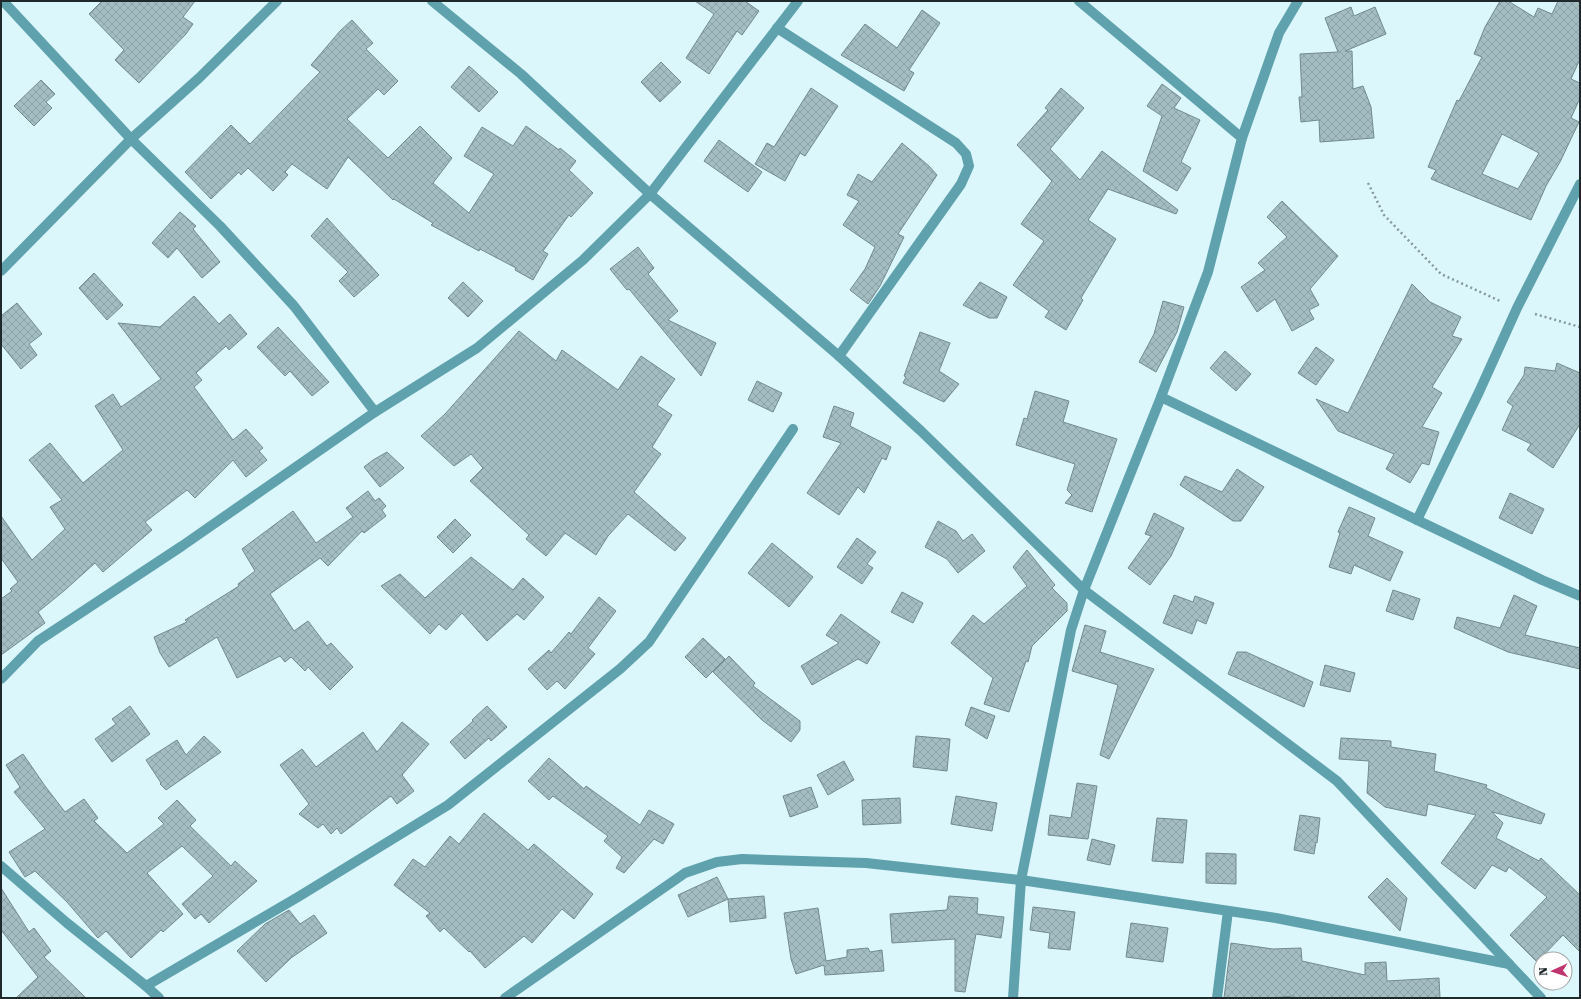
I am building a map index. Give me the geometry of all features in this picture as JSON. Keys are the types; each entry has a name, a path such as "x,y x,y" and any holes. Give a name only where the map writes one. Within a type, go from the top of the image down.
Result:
{"street":[{"path":"3,1 131,139 220,226 294,306 375,412"},
{"path":"1,271 131,139 200,78 277,1"},
{"path":"432,1 521,74 650,194 839,356 921,430 1084,590 1337,781 1541,998"},
{"path":"1,679 38,641 182,546 375,412 477,348 583,260 650,194 798,1"},
{"path":"1079,1 1242,138"},
{"path":"1013,998 1021,880 1071,630 1084,590 1161,397 1208,272 1242,138 1279,33 1298,1"},
{"path":"777,28 956,143 966,154 969,166 961,184 839,356"},
{"path":"1417,520 1479,392 1517,308 1580,184"},
{"path":"1161,397 1542,580 1580,596"},
{"path":"146,986 298,897 448,805 620,669 649,642 793,429"},
{"path":"505,998 685,873 717,862 742,859 866,862 1021,880 1276,918 1509,964"},
{"path":"1,866 159,998"},
{"path":"1217,998 1228,911"}],"path":[{"path":"1368,183 1384,215 1442,274 1517,308 1580,327"}],"building":[{"path":"102,1 195,1 183,17 193,24 186,34 139,83 115,60 124,50 89,14"},
{"path":"695,1 745,1 759,11 742,35 737,31 709,74 686,58 714,14"},
{"path":"1500,1 1508,1 1534,17 1538,8 1552,14 1558,1 1580,1 1580,59 1571,79 1580,83 1580,98 1571,118 1579,122 1560,162 1546,186 1531,220 1431,179 1436,170 1428,167 1457,100 1459,101 1482,57 1474,54 1485,27","holes":["1502,134 1539,153 1518,189 1482,174"]},
{"path":"1351,7 1354,16 1375,7 1386,34 1345,51 1352,51 1353,89 1363,86 1371,107 1374,138 1320,142 1319,120 1301,122 1299,97 1302,97 1300,54 1338,52 1325,18"},
{"path":"922,10 940,23 909,70 914,73 904,91 841,55 865,24 897,48"},
{"path":"352,20 373,43 366,49 398,81 384,95 378,89 347,119 388,158 420,126 452,158 433,183 469,213 494,174 464,156 482,127 513,146 526,126 559,150 560,148 576,161 569,170 593,193 571,217 569,215 543,251 548,254 533,280 515,270 516,268 480,249 479,251 431,225 433,223 394,199 393,200 348,157 327,189 292,164 285,172 288,175 273,191 248,168 241,175 239,172 211,199 185,172 231,125 250,144 320,72 311,65 340,31"},
{"path":"661,62 681,82 660,102 641,82"},
{"path":"469,66 498,92 479,112 451,87"},
{"path":"41,80 55,94 46,102 52,108 34,126 14,106"},
{"path":"1162,84 1181,98 1174,108 1200,120 1181,162 1191,168 1177,191 1143,171 1162,116 1147,106"},
{"path":"811,88 838,106 805,156 800,153 785,181 755,164 767,143 774,147"},
{"path":"1061,88 1084,108 1050,149 1080,180 1102,151 1178,210 1176,214 1108,189 1088,220 1116,239 1081,298 1083,300 1066,330 1045,317 1049,311 1013,285 1044,241 1021,224 1052,181 1017,145 1048,110 1045,108"},
{"path":"719,140 762,172 748,192 704,161"},
{"path":"902,143 929,166 937,175 898,234 904,237 880,286 868,304 850,290 865,269 875,247 843,225 859,201 847,195 858,174 872,182"},
{"path":"1282,201 1338,256 1310,289 1319,305 1309,310 1314,319 1292,331 1275,299 1257,312 1241,287 1265,270 1258,263 1287,237 1267,217"},
{"path":"180,212 196,226 193,229 220,262 202,278 177,248 168,258 152,243"},
{"path":"327,218 379,275 354,297 339,281 348,272 311,236"},
{"path":"638,247 654,268 648,274 678,311 668,320 716,343 701,376 629,289 627,290 610,269"},
{"path":"94,273 123,305 107,320 79,288"},
{"path":"463,282 483,301 468,317 448,298"},
{"path":"980,282 1007,297 997,318 989,318 963,305"},
{"path":"1412,284 1430,302 1461,317 1452,336 1462,339 1432,387 1442,393 1422,427 1439,432 1429,465 1422,463 1410,483 1386,469 1394,454 1338,431 1316,399 1348,413"},
{"path":"194,296 219,324 230,314 247,334 229,350 226,346 196,373 202,380 194,387 233,440 246,429 263,448 259,451 267,460 246,477 233,460 195,498 187,490 145,522 152,530 103,572 95,563 38,612 45,623 1,655 1,599 12,591 10,589 18,582 1,558 1,516 32,560 65,529 50,507 62,500 29,460 50,443 83,483 123,450 95,406 113,394 121,407 161,379 118,323 160,327"},
{"path":"1163,301 1184,307 1177,332 1156,372 1139,362 1154,334"},
{"path":"17,303 42,334 29,344 37,355 21,369 1,344 1,316"},
{"path":"278,327 329,382 312,396 290,371 285,376 257,347"},
{"path":"519,331 556,361 562,350 618,390 641,356 675,379 657,405 672,415 652,447 661,454 634,492 686,538 675,551 628,514 608,536 596,555 565,533 546,556 526,539 529,535 470,481 483,468 471,454 454,466 421,436 445,414"},
{"path":"920,332 950,343 939,371 959,384 944,402 903,383 906,377 904,376"},
{"path":"1316,347 1334,360 1316,385 1298,373"},
{"path":"1225,351 1251,374 1236,391 1210,368"},
{"path":"1557,363 1580,373 1580,424 1553,468 1527,450 1531,444 1502,430 1513,406 1507,402 1524,375 1525,367 1555,371"},
{"path":"757,381 782,393 773,412 748,400"},
{"path":"1035,391 1069,401 1063,422 1117,439 1092,512 1065,503 1072,495 1067,490 1075,464 1016,445 1024,418 1027,419"},
{"path":"834,406 854,413 850,426 891,447 886,460 882,458 864,493 858,487 839,515 807,493 841,443 823,437"},
{"path":"387,452 404,468 380,487 364,467"},
{"path":"1237,469 1264,487 1241,521 1233,521 1180,485 1185,476 1222,492"},
{"path":"368,491 375,501 379,498 386,506 382,510 386,516 364,533 362,531 328,566 320,558 270,594 294,631 308,621 327,646 331,643 353,667 330,690 308,667 305,671 291,657 285,662 280,656 237,678 217,637 169,667 160,653 154,637 187,622 185,620 239,586 238,584 255,571 242,549 293,511 316,543 353,517 346,508"},
{"path":"1510,493 1544,509 1532,534 1499,518"},
{"path":"1349,507 1375,518 1368,536 1403,552 1390,581 1354,565 1351,574 1329,567 1340,533 1338,532"},
{"path":"1154,513 1184,528 1171,556 1150,585 1128,568 1151,536 1145,534"},
{"path":"455,519 471,535 453,553 437,537"},
{"path":"938,521 956,531 963,541 972,534 985,551 958,573 947,559 925,547"},
{"path":"857,538 876,552 867,564 873,568 862,584 837,567"},
{"path":"772,543 813,577 789,607 748,573"},
{"path":"1027,550 1055,585 1052,588 1067,603 1067,611 1032,646 1028,662 1026,661 1009,712 984,704 993,678 951,643 973,615 984,624 1027,586 1013,567"},
{"path":"471,557 513,590 523,578 544,597 524,620 517,614 487,641 462,613 446,630 439,624 430,634 381,586 400,574 425,598"},
{"path":"1393,590 1420,599 1413,620 1386,611"},
{"path":"902,592 923,603 913,623 891,612"},
{"path":"1174,595 1193,602 1195,596 1214,603 1206,624 1197,620 1192,634 1163,623"},
{"path":"1514,595 1537,606 1525,635 1580,648 1580,669 1508,652 1454,628 1457,617 1500,628"},
{"path":"599,597 616,611 588,648 595,654 565,689 557,681 547,690 528,669 549,650 551,653 569,632 571,634"},
{"path":"841,614 880,642 867,664 858,659 812,685 801,666 839,643 826,635"},
{"path":"1085,625 1106,631 1100,652 1154,669 1109,759 1100,755 1118,685 1072,671"},
{"path":"703,638 725,659 706,678 685,657"},
{"path":"1237,652 1246,652 1313,682 1304,707 1228,674"},
{"path":"729,656 755,683 753,686 800,721 800,730 791,742 762,720 713,672"},
{"path":"1325,665 1355,673 1350,692 1320,685"},
{"path":"130,706 150,734 112,762 95,739 116,724 112,719"},
{"path":"487,706 507,727 491,741 489,738 465,759 450,742"},
{"path":"971,707 995,716 987,739 965,725"},
{"path":"402,722 429,744 402,775 414,791 397,804 391,796 341,834 337,828 331,834 323,824 318,828 299,814 309,804 280,765 302,749 316,767 363,732 377,752"},
{"path":"204,736 221,752 166,790 160,784 161,783 146,760 177,740 186,755"},
{"path":"916,736 950,739 947,771 913,767"},
{"path":"1341,738 1391,741 1391,747 1436,754 1434,771 1487,785 1486,788 1545,814 1541,824 1492,812 1503,823 1496,838 1539,861 1541,858 1580,895 1580,952 1563,935 1548,951 1533,951 1533,958 1510,935 1547,897 1509,867 1506,872 1492,865 1475,889 1441,863 1476,815 1428,804 1426,816 1385,807 1367,793 1369,761 1339,759"},
{"path":"23,754 65,812 84,799 98,818 94,821 127,853 164,824 158,818 177,800 196,820 190,826 231,866 235,861 257,881 209,923 201,914 195,919 182,904 213,876 182,846 147,873 183,914 163,932 161,930 131,958 106,931 98,938 67,902 35,871 25,877 9,852 45,829 14,792 20,787 6,765"},
{"path":"549,758 584,789 586,786 640,825 649,810 674,824 663,844 654,839 624,873 616,868 622,857 604,841 608,836 553,796 549,800 528,781"},
{"path":"844,761 854,780 828,795 817,775"},
{"path":"1077,783 1097,786 1088,839 1048,835 1050,815 1071,818"},
{"path":"811,787 818,807 790,817 783,796"},
{"path":"956,796 997,803 992,831 951,824"},
{"path":"900,798 901,823 863,825 862,800"},
{"path":"484,813 528,850 534,844 593,894 574,919 562,909 532,943 524,936 485,968 470,951 469,952 444,928 440,932 426,916 430,913 394,885 413,859 425,867 450,836 459,844"},
{"path":"1300,815 1320,818 1314,854 1294,850"},
{"path":"1157,818 1187,820 1183,863 1152,861"},
{"path":"1092,839 1115,845 1110,865 1087,860"},
{"path":"1206,853 1236,854 1236,884 1206,883"},
{"path":"717,877 728,899 688,917 678,895"},
{"path":"1387,878 1407,898 1400,931 1368,897"},
{"path":"1,888 29,932 34,928 51,951 44,957 86,998 16,998 38,977 1,930"},
{"path":"764,896 766,918 730,922 728,899"},
{"path":"949,896 978,898 977,914 1004,917 1001,938 976,934 965,992 955,991 955,939 892,943 890,914 947,910"},
{"path":"1033,907 1075,912 1070,950 1048,948 1050,933 1030,930"},
{"path":"818,908 826,961 847,957 847,950 868,948 870,952 882,950 884,971 825,975 824,965 796,974 791,959 784,913"},
{"path":"289,910 300,924 314,915 327,933 291,958 266,982 237,951 265,924"},
{"path":"1131,923 1168,928 1163,962 1126,957"},
{"path":"1231,943 1273,949 1301,948 1302,961 1365,975 1365,963 1386,962 1387,981 1439,978 1440,998 1294,998 1294,996 1269,998 1224,998"}]}
